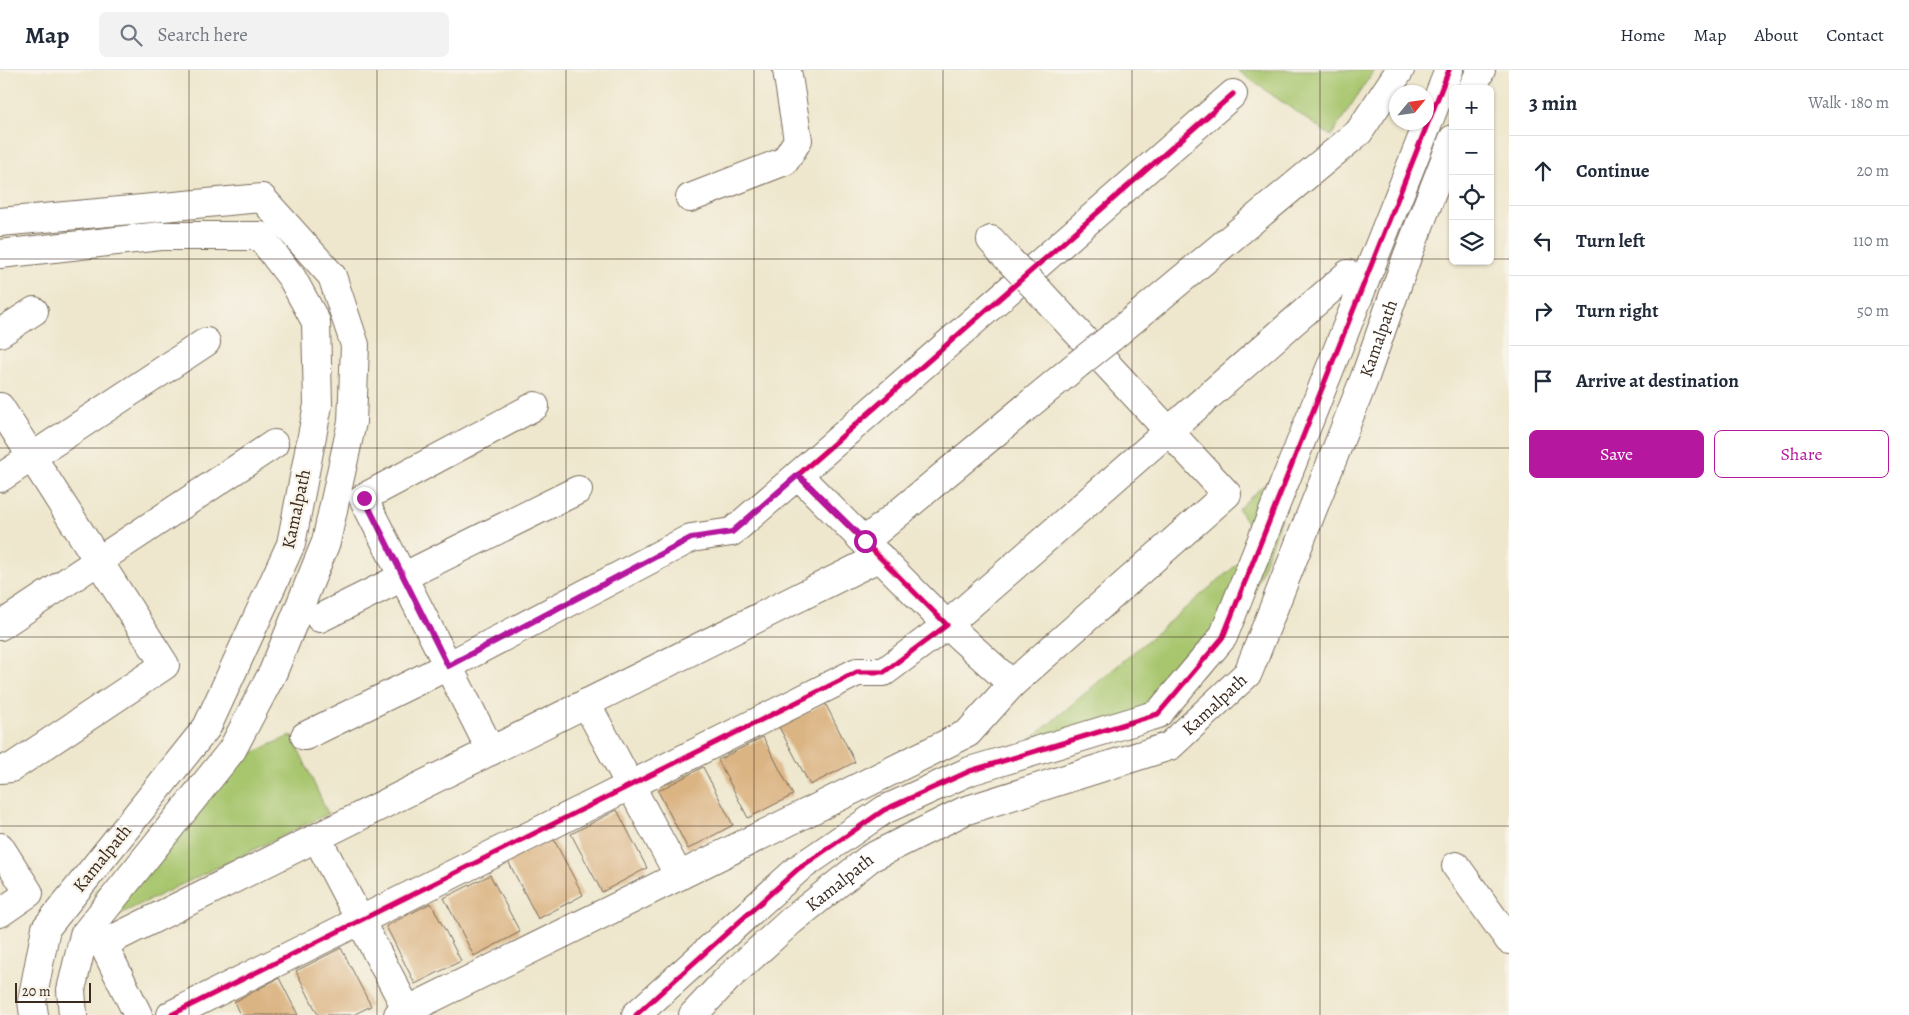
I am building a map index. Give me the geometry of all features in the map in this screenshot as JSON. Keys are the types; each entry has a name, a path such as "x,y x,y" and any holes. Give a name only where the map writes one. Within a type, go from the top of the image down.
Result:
{"street":[{"path":"690,198 785,161 798,140 787,70"},
{"path":"138,1015 103,944 586,703 873,549 1078,364 1358,132 1400,70"},
{"path":"636,1015 798,869 884,810 970,771 1158,714 1223,637 1449,70"},
{"path":"1474,85 1481,70"},
{"path":"306,736 448,666 691,538 732,532 1233,94"},
{"name":"Kamalpath","path":"692,1015 728,978 791,921 870,858 964,811 1170,746 1248,673 1365,377 1407,257 1449,149"},
{"path":"0,222 262,198 332,276 355,345 352,422 326,542 272,672 232,750 84,935 71,990 73,1015"},
{"name":"Kamalpath","path":"0,254 161,236 260,236 292,278 316,322 318,405 292,544 207,727 46,928 32,1001 34,1015"},
{"path":"317,838 360,920 402,1013 968,733 1012,684 1227,494 991,240"},
{"path":"171,1015 857,672 884,672 947,625 1170,432 1348,274"},
{"path":"0,333 34,311"},
{"path":"0,478 206,342"},
{"path":"491,751 364,498 535,406"},
{"path":"0,407 165,665 11,768 0,769"},
{"path":"0,626 274,444"},
{"path":"798,475 947,625 1012,684"},
{"path":"320,618 578,490"},
{"path":"586,703 632,784 679,876"},
{"path":"0,847 29,893 0,913"},
{"path":"1456,866 1509,940"}],"green space":[{"path":"1374,70 1331,136 1238,71"},
{"path":"1307,445 1238,637 1163,711 997,768 1261,544 1238,509"},
{"path":"292,735 328,814 87,930 95,891 217,769"}],"building":[{"path":"825,703 855,762 810,785 779,727"},
{"path":"763,737 793,795 748,818 718,760"},
{"path":"703,767 733,825 688,849 658,791"},
{"path":"617,810 647,868 602,892 571,834"},
{"path":"553,838 583,895 538,919 508,861"},
{"path":"490,875 520,932 474,956 444,898"},
{"path":"431,903 461,961 415,984 386,926"},
{"path":"341,948 371,1006 353,1015 318,1015 296,971"},
{"path":"279,978 298,1015 240,1015 234,1002"}],"cycle path":[{"path":"636,1015 798,869 884,810 970,771 1158,714 1223,637 1449,70"},
{"path":"171,1015 857,672 884,672 947,625 798,475 1233,94"}],"route":[{"path":"364,498 448,666 691,538 732,532 798,475 865,541"}]}
